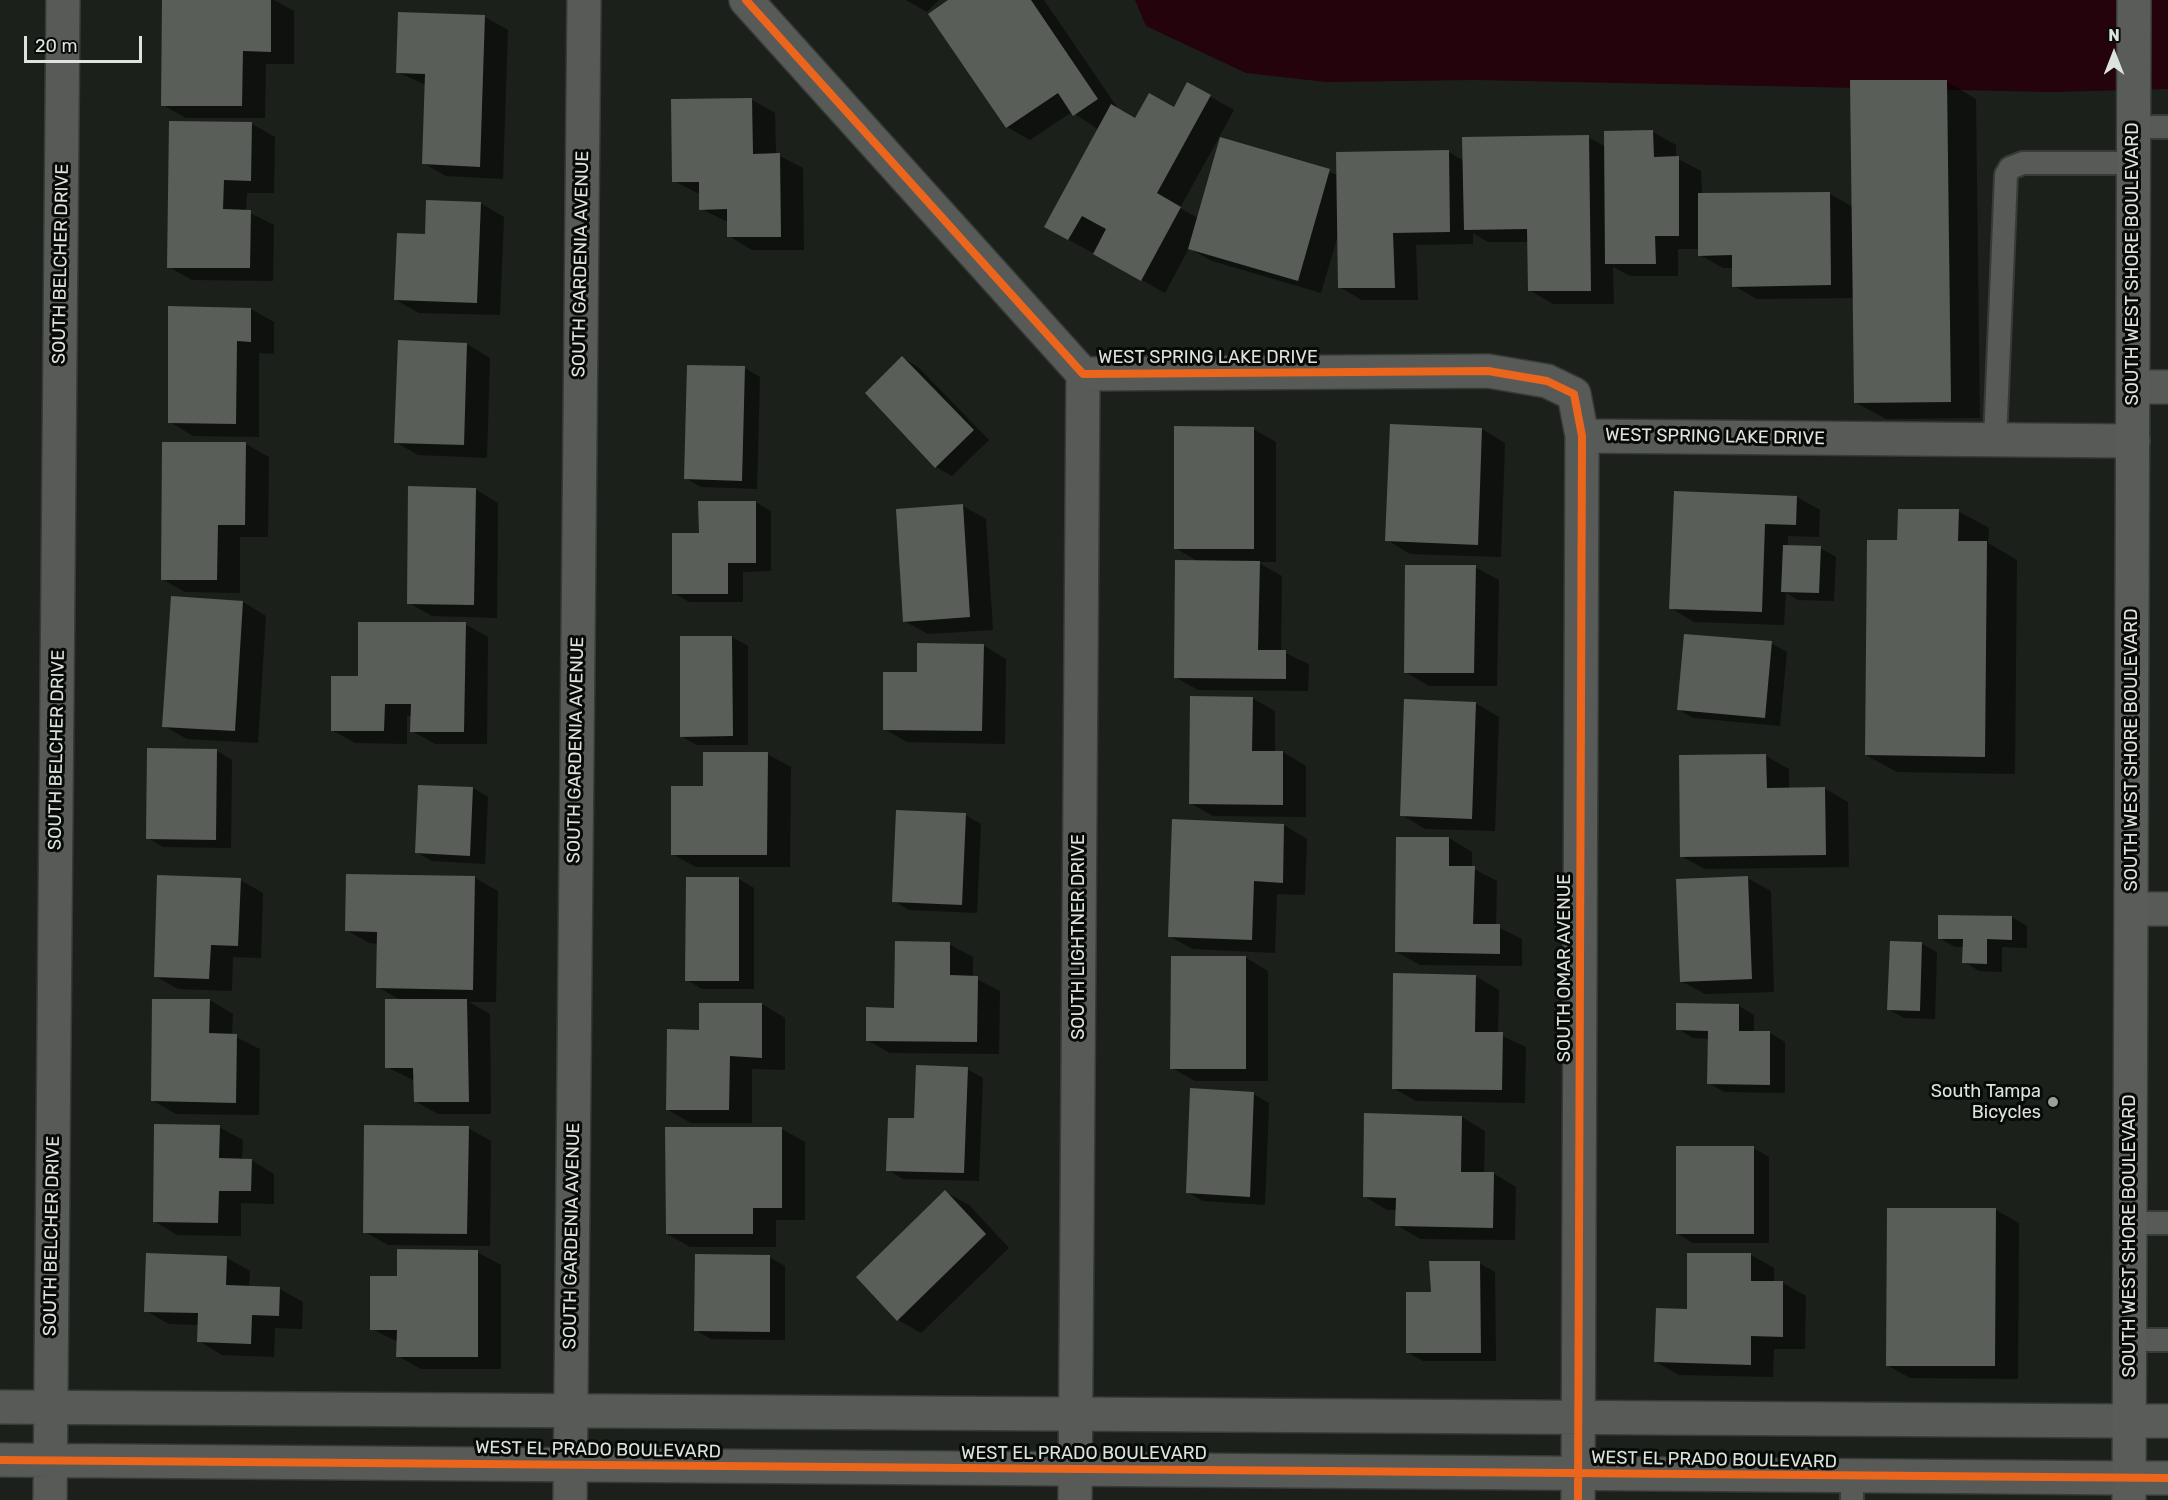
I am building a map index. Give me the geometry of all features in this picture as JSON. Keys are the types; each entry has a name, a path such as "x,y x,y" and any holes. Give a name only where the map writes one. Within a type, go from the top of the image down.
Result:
{"street":[{"name":"SOUTH BELCHER DRIVE","path":"50,1500 63,0"},
{"name":"SOUTH GARDENIA AVENUE","path":"570,1500 584,0"},
{"name":"WEST SPRING LAKE DRIVE","path":"746,0 1083,374 1488,371 1547,381 1574,394 1582,435 2133,441"},
{"name":"SOUTH WEST SHORE BOULEVARD","path":"2129,1489 2134,0"},
{"name":"SOUTH LIGHTNER DRIVE","path":"1075,1485 1083,374"},
{"path":"2133,387 2168,387"},
{"name":"SOUTH OMAR AVENUE","path":"1578,1487 1582,435"},
{"path":"2132,909 2168,909"},
{"name":"WEST EL PRADO BOULEVARD","path":"0,1407 2168,1422"},
{"name":"WEST EL PRADO BOULEVARD","path":"0,1460 570,1465 1075,1485 2129,1489 2168,1478"}],"lane":[{"path":"2134,127 2168,127"},
{"path":"1995,441 2006,175 2010,168 2023,163 2134,163"},
{"path":"2130,1223 2168,1223"},
{"path":"2130,1340 2168,1341"}],"shaded area":[{"path":"1135,0 2168,0 2168,89 2052,92 1475,80 1326,82 1246,73 1146,26"}],"building":[{"path":"162,0 271,0 271,52 243,51 242,106 161,106"},
{"path":"948,0 1031,0 1098,99 1073,116 1058,93 1006,128 928,14"},
{"path":"398,12 485,15 480,167 422,164 425,74 396,73"},
{"path":"1850,80 1947,80 1951,402 1854,403"},
{"path":"1187,82 1211,95 1157,193 1181,207 1141,281 1093,254 1106,229 1082,216 1068,240 1044,227 1111,104 1135,118 1149,93 1174,107"},
{"path":"752,98 753,154 780,153 781,237 727,237 727,209 699,210 699,182 672,182 671,99"},
{"path":"169,121 252,122 251,181 224,180 223,209 251,210 250,268 167,268"},
{"path":"1653,130 1654,157 1679,156 1679,236 1655,236 1656,264 1605,264 1604,131"},
{"path":"1589,135 1591,291 1528,291 1527,229 1464,230 1462,137"},
{"path":"1220,137 1330,169 1298,281 1188,249"},
{"path":"1449,150 1450,232 1393,233 1395,288 1338,288 1336,152"},
{"path":"1830,192 1831,285 1732,287 1732,255 1698,256 1698,193"},
{"path":"426,200 481,202 477,303 394,300 397,233 425,234"},
{"path":"168,306 251,308 251,342 237,341 236,424 168,423"},
{"path":"398,340 467,343 464,445 394,443"},
{"path":"902,356 974,430 935,468 865,393"},
{"path":"687,365 745,366 742,481 684,479"},
{"path":"1390,424 1482,428 1478,545 1385,541"},
{"path":"1174,426 1254,427 1254,549 1174,549"},
{"path":"162,442 246,442 245,525 218,525 217,580 161,580"},
{"path":"408,486 476,488 474,605 407,604"},
{"path":"1674,491 1797,496 1796,525 1765,524 1762,612 1669,609"},
{"path":"698,501 756,501 756,563 728,563 728,594 672,594 672,533 699,533"},
{"path":"963,504 970,617 903,622 896,509"},
{"path":"1898,509 1959,509 1958,541 1987,541 1985,757 1865,755 1867,540 1897,540"},
{"path":"1783,545 1821,546 1819,593 1781,592"},
{"path":"1175,560 1260,561 1258,650 1286,650 1286,679 1174,678"},
{"path":"1405,565 1476,565 1474,673 1404,673"},
{"path":"171,596 243,601 235,731 162,727"},
{"path":"358,622 466,622 464,732 410,732 411,704 385,704 384,731 331,731 331,676 358,676"},
{"path":"1684,634 1772,641 1765,718 1677,710"},
{"path":"680,636 732,636 733,736 680,737"},
{"path":"917,643 984,644 982,731 883,730 883,672 917,672"},
{"path":"1190,696 1253,697 1252,751 1283,751 1283,805 1189,804"},
{"path":"1404,699 1476,702 1472,819 1400,816"},
{"path":"147,748 217,749 216,840 146,839"},
{"path":"703,752 768,752 767,855 671,855 671,786 703,786"},
{"path":"1766,754 1767,788 1825,787 1826,855 1680,857 1679,755"},
{"path":"418,785 473,787 470,856 415,853"},
{"path":"896,810 966,813 962,905 892,902"},
{"path":"1172,819 1284,824 1283,883 1254,881 1252,940 1168,937"},
{"path":"1396,837 1449,837 1449,866 1475,866 1473,924 1500,924 1500,954 1395,952"},
{"path":"346,874 475,876 473,990 376,988 377,932 345,931"},
{"path":"157,875 241,878 238,946 211,945 209,979 154,977"},
{"path":"1748,876 1752,979 1680,982 1676,879"},
{"path":"686,877 739,877 739,981 685,981"},
{"path":"1938,915 2012,916 2012,940 1987,939 1987,964 1962,963 1963,939 1938,939"},
{"path":"895,941 950,942 950,975 978,976 977,1042 866,1041 866,1007 894,1008"},
{"path":"1890,941 1922,942 1920,1011 1887,1010"},
{"path":"1171,956 1246,956 1246,1069 1170,1069"},
{"path":"1393,973 1476,975 1475,1032 1503,1032 1502,1090 1392,1089"},
{"path":"152,999 210,999 209,1033 237,1034 236,1103 151,1101"},
{"path":"385,999 467,999 469,1102 414,1102 413,1068 385,1068"},
{"path":"699,1003 762,1003 762,1058 730,1056 729,1110 666,1110 667,1029 699,1030"},
{"path":"1676,1003 1739,1004 1739,1031 1770,1031 1770,1085 1707,1084 1708,1031 1676,1030"},
{"path":"916,1065 968,1067 964,1173 886,1171 888,1118 914,1118"},
{"path":"1190,1088 1254,1092 1250,1197 1186,1193"},
{"path":"1364,1113 1462,1116 1461,1172 1494,1172 1493,1228 1395,1226 1396,1198 1363,1197"},
{"path":"154,1124 220,1125 219,1158 252,1159 251,1191 219,1191 218,1223 153,1222"},
{"path":"364,1125 469,1126 467,1234 363,1233"},
{"path":"665,1127 782,1127 782,1208 753,1208 753,1234 666,1234"},
{"path":"1676,1146 1754,1146 1754,1234 1676,1234"},
{"path":"945,1190 986,1234 897,1321 856,1277"},
{"path":"1887,1208 1996,1208 1995,1366 1886,1366"},
{"path":"397,1249 478,1250 478,1357 396,1357 397,1330 370,1330 370,1276 397,1276"},
{"path":"146,1253 227,1256 226,1285 280,1287 279,1316 252,1315 251,1344 197,1342 198,1313 144,1312"},
{"path":"1687,1253 1751,1253 1751,1281 1783,1281 1783,1337 1751,1336 1751,1365 1654,1362 1656,1308 1687,1309"},
{"path":"695,1254 770,1255 770,1332 694,1331"},
{"path":"1429,1261 1480,1261 1481,1353 1406,1353 1406,1292 1431,1292"}],"cycle path":[{"path":"746,0 1083,374 1488,371 1547,381 1574,394 1582,436 1578,1500"},
{"path":"0,1460 2168,1478"}],"place":[{"name":"South Tampa Bicycles","path":"2053,1102"}]}
